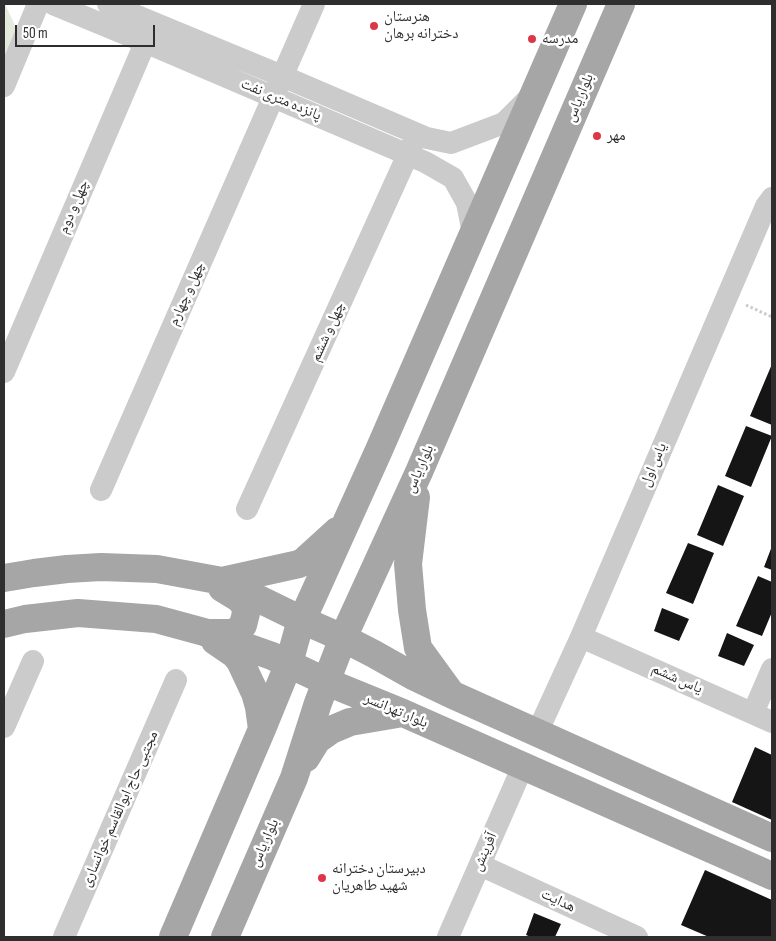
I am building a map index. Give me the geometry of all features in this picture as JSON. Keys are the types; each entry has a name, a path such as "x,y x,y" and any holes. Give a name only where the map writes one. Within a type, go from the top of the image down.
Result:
{"main road":[{"path":"173,937 289,663 302,620 573,4"},
{"name":"بلوار یاس","path":"225,937 294,778 318,703 343,638 419,472 621,4"},
{"path":"419,472 408,564 412,610 418,648 453,696"},
{"path":"212,579 300,564 347,521"},
{"path":"4,578 59,570 101,567 157,569 212,579 343,638 453,696 772,838"},
{"path":"204,632 236,632 243,625 246,613 245,606 240,599 212,579"},
{"name":"بلوار تهرانسر","path":"4,624 25,619 78,612 156,619 204,632 289,663 327,682 403,713 772,876"},
{"path":"204,632 234,654 240,661 255,694 262,729"},
{"path":"294,778 317,740 331,730 350,722 403,713"}],"street":[{"path":"4,86 39,4 54,4"},
{"name":"پانزده متری نفت","path":"54,4 149,32 282,76 427,138 451,143 504,123 534,94"},
{"name":"پانزده متری نفت","path":"108,4 149,32 273,97 425,162 453,178 467,203 474,232"},
{"name":"چهل و چهارم","path":"101,490 314,4"},
{"name":"چهل و دوم","path":"4,372 149,32"},
{"name":"چهل و ششم","path":"247,509 417,134"},
{"name":"یاس اول","path":"537,733 581,637 766,206 772,198"},
{"name":"یاس ششم","path":"581,637 763,717"},
{"path":"4,727 33,661"},
{"path":"763,717 772,669"},
{"name":"مجتبی حاج ابوالقاسم خوانساری","path":"64,937 176,680"},
{"name":"آفرینش","path":"448,937 523,766"},
{"name":"هدایت","path":"480,865 637,937"}],"path":[{"path":"727,297 772,317"}],"green space":[{"path":"4,4 18,32 4,64"}],"building":[{"path":"772,364 772,425 750,416"},
{"path":"746,426 772,436 751,487 725,476"},
{"path":"718,485 744,496 723,546 697,535"},
{"path":"688,543 714,553 693,604 666,593"},
{"path":"772,546 772,570 764,567"},
{"path":"758,576 772,582 772,612 762,636 736,626"},
{"path":"662,608 689,619 679,641 654,631"},
{"path":"727,633 754,645 744,666 718,656"},
{"path":"755,747 772,755 772,820 732,802"},
{"path":"705,870 772,900 772,937 709,937 681,925"},
{"path":"534,913 561,924 555,937 531,937 526,935"}],"place":[{"name":"هنرستان دخترانه برهان","path":"374,26"},
{"name":"مدرسه","path":"532,39"},
{"name":"مهر","path":"597,136"},
{"name":"دبیرستان دخترانه شهید طاهریان","path":"322,878"}]}
